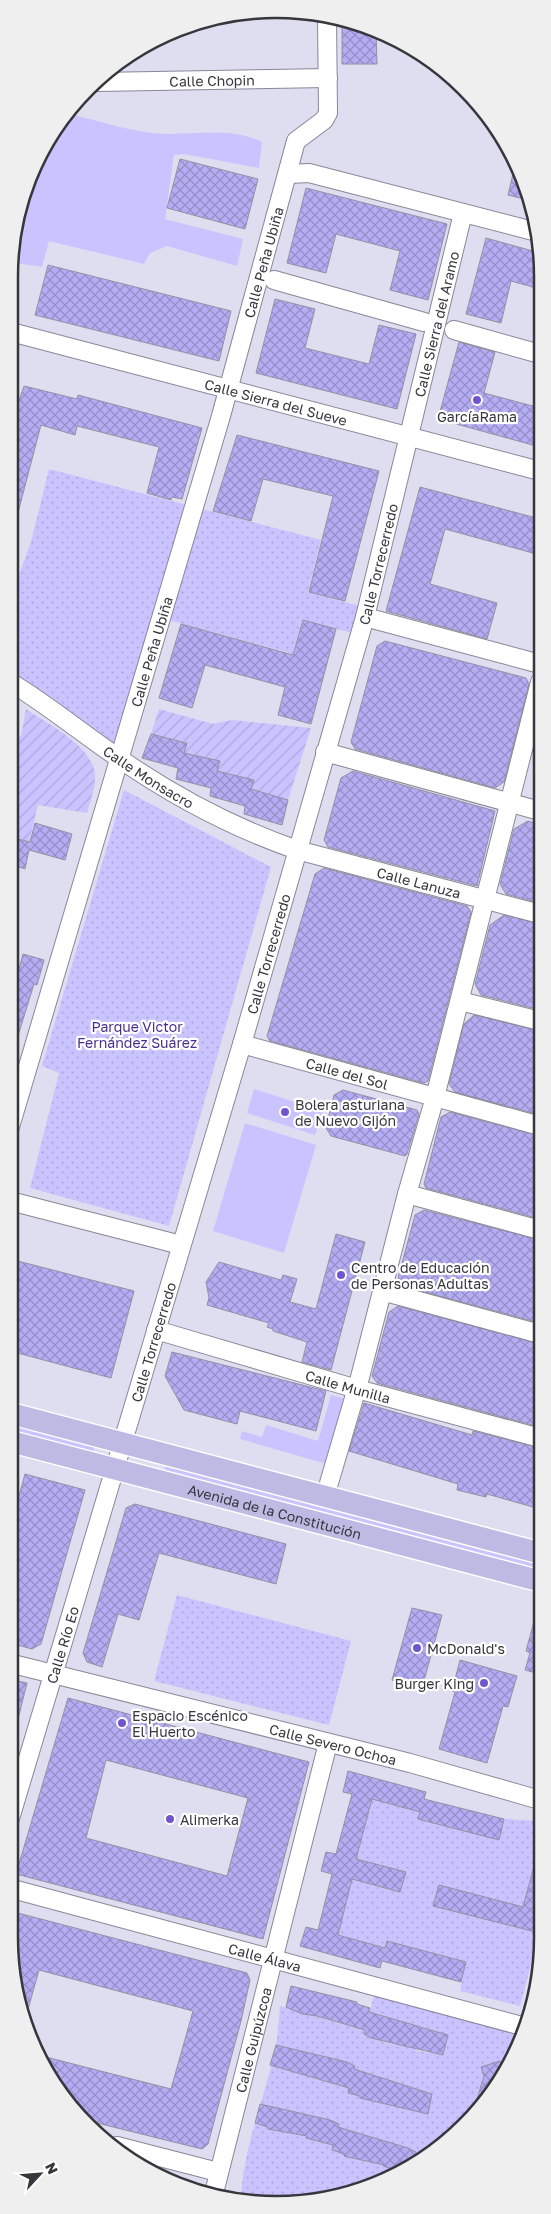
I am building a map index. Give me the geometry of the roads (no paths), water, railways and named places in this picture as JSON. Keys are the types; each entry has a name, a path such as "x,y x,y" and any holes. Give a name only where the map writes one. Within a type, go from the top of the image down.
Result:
{"main road":[{"name":"Avenida de la Constitución","path":"18,1415 534,1551"},
{"name":"Avenida de la Constitución","path":"18,1443 116,1467 534,1579"}],"street":[{"name":"Calle Peña Ubiña","path":"18,1100 229,388 279,200 289,174 296,141 324,120 328,113 327,22"},
{"name":"Calle Chopin","path":"105,82 328,78"},
{"path":"289,174 309,173 530,230"},
{"name":"Calle Sierra del Aramo","path":"408,437 463,213"},
{"path":"274,280 424,322"},
{"path":"454,330 534,352"},
{"name":"Calle Sierra del Sueve","path":"18,336 229,388 534,469"},
{"name":"Calle Torrecerredo","path":"116,1467 242,1044 365,617 408,437"},
{"path":"365,617 534,662"},
{"name":"Calle Monsacro","path":"18,688 119,758 191,804 265,838 297,850"},
{"path":"329,1483 356,1393 407,1194 435,1097 534,705"},
{"path":"325,752 534,809"},
{"name":"Calle Lanuza","path":"297,850 534,912"},
{"path":"460,1001 534,1020"},
{"name":"Calle del Sol","path":"242,1044 534,1124"},
{"path":"407,1194 534,1228"},
{"path":"18,1203 181,1245"},
{"path":"382,1291 534,1332"},
{"name":"Calle Munilla","path":"156,1330 356,1393 534,1437"},
{"name":"Calle Río Eo","path":"18,1792 116,1467"},
{"name":"Calle Severo Ochoa","path":"18,1665 410,1763 534,1798"},
{"name":"Calle Guipúzcoa","path":"215,2189 328,1743"},
{"name":"Calle Álava","path":"18,1890 274,1961 518,2025"},
{"path":"126,2148 218,2172"}],"place":[{"name":"GarcíaRama","path":"477,400"},
{"name":"Bolera asturiana de Nuevo Gijón","path":"285,1112"},
{"name":"Centro de Educación de Personas Adultas","path":"341,1275"},
{"name":"McDonald's","path":"417,1648"},
{"name":"Burger King","path":"484,1683"},
{"name":"Espacio Escénico El Huerto","path":"122,1723"},
{"name":"Alimerka","path":"170,1819"}],"park label":[{"name":"Parque Victor Fernández Suárez","path":"137,1034"}]}
